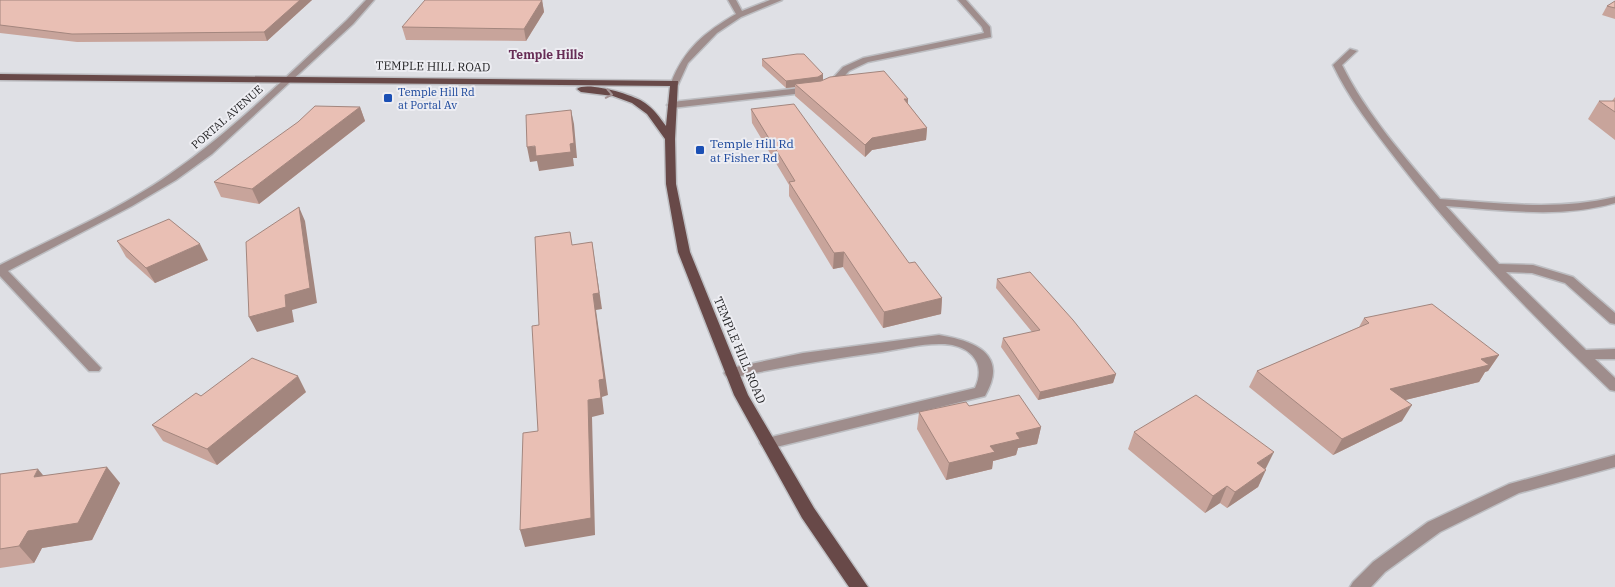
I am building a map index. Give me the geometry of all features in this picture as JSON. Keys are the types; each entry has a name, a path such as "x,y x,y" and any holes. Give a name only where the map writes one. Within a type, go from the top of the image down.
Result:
{"main road":[{"name":"TEMPLE HILL ROAD","path":"0,77 675,83 670,138 671,184 684,252 741,395 808,513 859,587"},
{"path":"509,82 584,89 634,101 653,115 670,138"}],"street":[{"name":"PORTAL AVENUE","path":"1,270 128,204 172,178 208,152 350,22 370,0"},
{"path":"732,0 740,14"},
{"path":"675,83 683,64 696,46 740,14 778,0"},
{"path":"672,105 821,88 836,80 846,69 866,60 988,35 986,27 962,0"},
{"path":"1353,51 1337,65 1347,86 1418,182 1496,268 1615,386"},
{"path":"1436,202 1543,208 1580,207 1605,204 1615,200"},
{"path":"1496,268 1533,269 1569,280 1615,320"},
{"path":"1,270 94,368"},
{"path":"731,373 803,358 940,339 953,341 979,352 988,365 988,380 980,392 768,443"},
{"path":"1583,355 1615,354"},
{"path":"1359,587 1379,567 1434,527 1515,488 1615,461"}],"building":[{"path":"0,0 300,0 264,32 72,34 0,25"},
{"path":"425,0 542,0 524,29 402,27"},
{"path":"1615,1 1615,8 1607,6"},
{"path":"804,54 823,74 818,77 786,81 762,59"},
{"path":"884,71 908,99 904,99 927,128 872,138 865,145 795,84 821,81 830,77"},
{"path":"1599,101 1615,101 1615,112"},
{"path":"794,104 909,263 915,262 942,298 884,312 844,252 834,253 789,182 795,181 751,109"},
{"path":"315,106 360,107 252,189 214,182 298,122"},
{"path":"571,110 574,143 570,144 571,152 536,156 535,146 527,147 526,115"},
{"path":"299,207 310,288 285,295 286,307 249,317 246,242"},
{"path":"169,219 200,244 146,268 117,241"},
{"path":"570,232 572,245 592,242 599,293 593,294 604,379 599,380 601,398 588,400 591,518 520,530 523,433 538,431 532,326 539,325 535,237"},
{"path":"1030,272 1073,320 1116,374 1040,392 1003,338 1040,330 997,279"},
{"path":"1432,304 1499,355 1481,359 1489,365 1390,389 1412,405 1342,439 1257,371 1369,323 1364,318"},
{"path":"252,358 298,376 207,449 152,425 196,393 201,396"},
{"path":"1019,395 1041,427 1016,433 1020,439 990,446 995,452 949,463 919,412 966,402 969,406"},
{"path":"1196,395 1274,452 1257,463 1266,470 1235,492 1227,486 1213,496 1134,432"},
{"path":"107,467 78,523 28,531 19,546 0,549 0,474 38,469 34,477"}],"place":[{"name":"Temple Hill Rd at Portal Av","path":"388,98"},
{"name":"Temple Hill Rd at Fisher Rd","path":"700,150"}],"district":[{"name":"Temple Hills","path":"546,54"}]}
